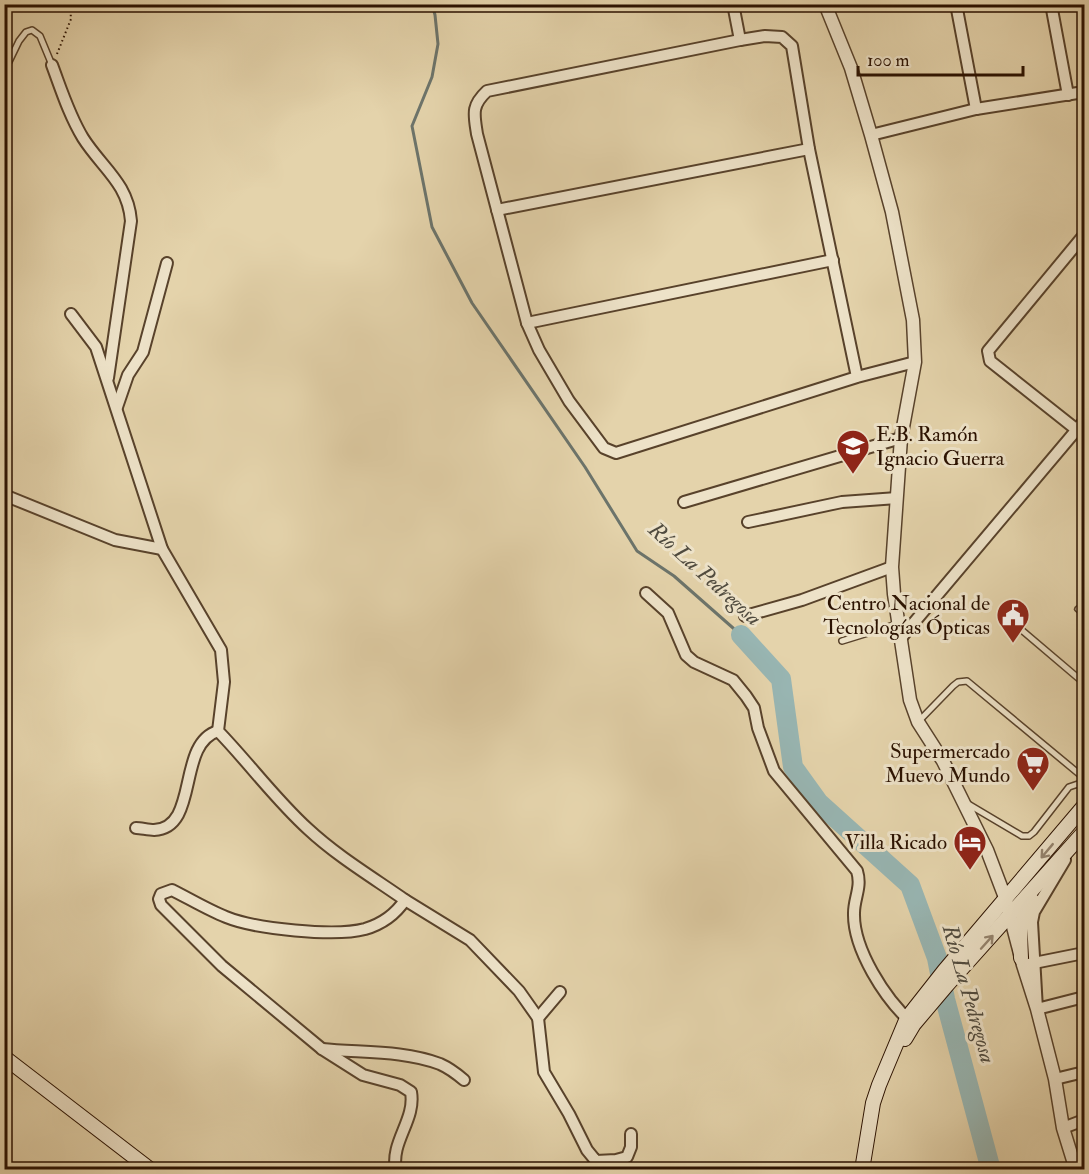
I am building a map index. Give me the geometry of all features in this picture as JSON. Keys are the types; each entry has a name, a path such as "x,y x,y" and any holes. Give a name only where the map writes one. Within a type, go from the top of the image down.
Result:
{"main road":[{"path":"940,988 944,971 1084,806"},
{"path":"862,1170 873,1103 879,1085 910,1021 1011,915 1084,832"},
{"path":"1026,962 1020,929 1024,912 1070,849"},
{"path":"4,1057 151,1170"}],"street":[{"path":"734,4 740,40"},
{"path":"825,4 850,68 871,135 892,212 913,320 915,362 902,438 892,567 910,700 918,722 943,761 964,801 987,850 1006,900 1026,962 1055,1079 1062,1128 1076,1170"},
{"path":"956,4 976,109"},
{"path":"1051,4 1068,95"},
{"path":"857,377 809,149 792,46 782,37 765,36 740,40 487,91 476,101 474,115 477,134 527,323 539,350 569,401 604,448 616,453 857,377 915,362"},
{"path":"52,65 73,120 84,141 122,187 130,207 131,221 108,381"},
{"path":"871,135 976,109 1084,93"},
{"path":"497,210 809,149"},
{"path":"1077,430 990,361 988,351 1084,235"},
{"path":"527,323 833,260"},
{"path":"117,407 125,382 142,352 167,263"},
{"path":"71,314 96,347 162,549 221,650 224,682 218,730 257,776 308,829 344,858 405,900 470,940 519,991 538,1018 544,1072 587,1150 596,1161 627,1157 631,1147 631,1134"},
{"path":"901,638 1084,421"},
{"path":"684,502 902,438"},
{"path":"4,495 115,540 162,549"},
{"path":"748,522 842,502 897,498"},
{"path":"745,616 802,600 892,567"},
{"path":"646,593 668,613 686,655 694,662 733,680 746,696 754,708 758,728 774,771 857,871 860,886 854,911 855,932 872,973 892,1004 910,1021"},
{"path":"135,828 155,830 166,827 176,820 200,745 208,734 218,730"},
{"path":"396,1170 399,1141 410,1117 411,1092 400,1085 363,1075 322,1049 222,966 174,920 161,905 159,899 161,894 172,891 227,918 262,927 345,932 365,929 392,917 405,900"},
{"path":"1026,962 1084,953"},
{"path":"538,1018 560,992"},
{"path":"1037,1008 1084,997"},
{"path":"322,1049 415,1058 441,1065 464,1080"},
{"path":"1055,1079 1084,1072"},
{"path":"1062,1128 1084,1120"}],"lane":[{"path":"4,72 19,41 26,32 33,30 40,36 52,65"},
{"path":"1078,609 1084,614"},
{"path":"1011,621 1084,683"},
{"path":"842,641 898,624"},
{"path":"918,722 953,686 958,682 967,681 1084,778"},
{"path":"964,801 1022,836 1029,836 1069,787 1078,784 1084,791"}],"path":[{"path":"52,65 71,19 70,4"}],"waterway":[{"name":"Río La Pedregosa","path":"432,4 438,44 432,77 412,126 432,227 472,303 585,467 637,551 674,576 741,635"},
{"name":"Río La Pedregosa","path":"741,635 781,679 793,767 819,803 910,885 937,958 945,999 991,1170"}],"place":[{"name":"E.B. Ramón Ignacio Guerra","path":"853,475"},
{"name":"Centro Nacional de Tecnologías Ópticas","path":"1013,644"},
{"name":"Supermercado Muevo Mundo","path":"1033,792"},
{"name":"Villa Ricado","path":"970,871"}]}
